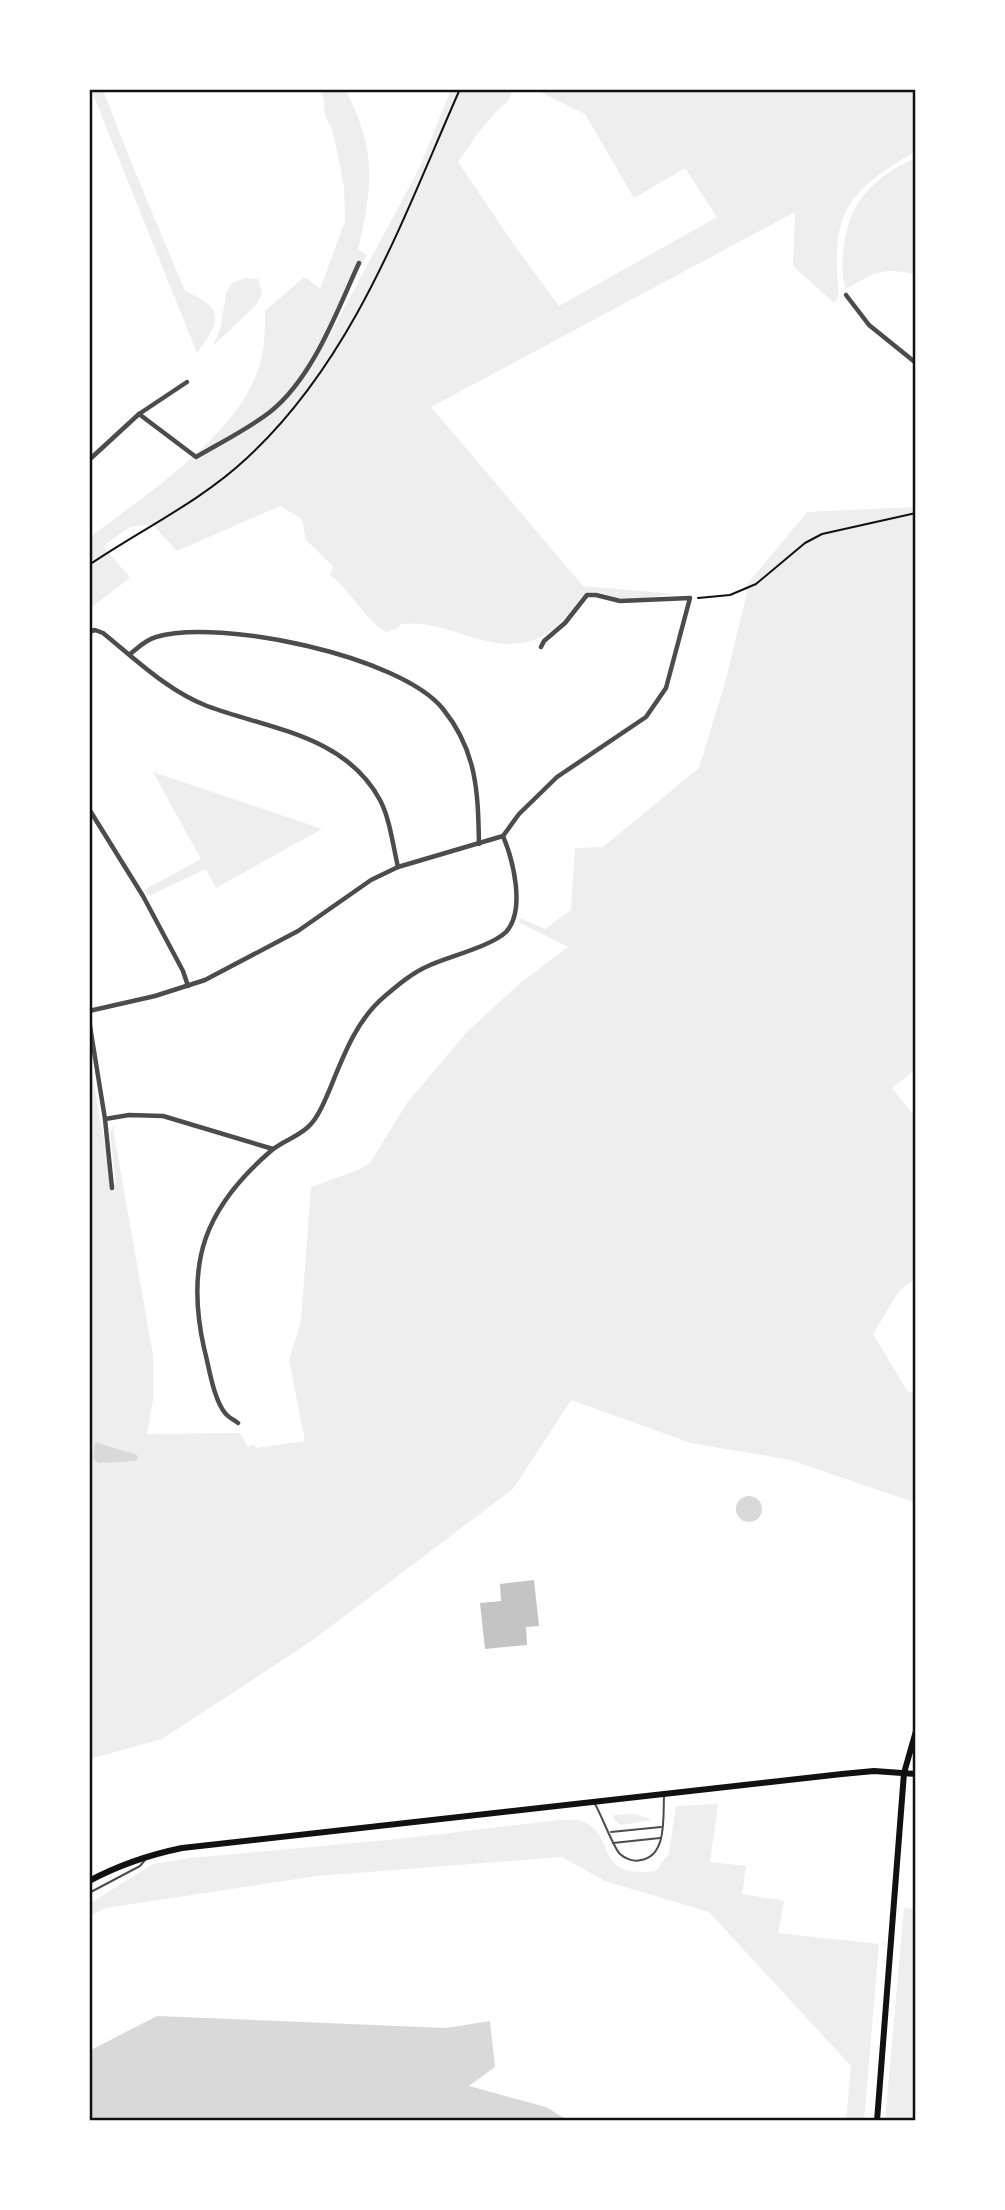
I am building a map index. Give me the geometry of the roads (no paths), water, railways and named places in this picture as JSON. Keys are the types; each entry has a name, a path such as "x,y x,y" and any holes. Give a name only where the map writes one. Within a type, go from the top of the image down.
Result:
{"main road":[{"path":"877,2121 904,1773 916,1731"},
{"path":"89,1881 149,1854 182,1848 874,1771 916,1774"}],"street":[{"path":"139,414 196,457 269,413 295,386 316,354 359,263"},
{"path":"846,295 869,325 916,363"},
{"path":"89,460 139,414 187,382"},
{"path":"89,1011 188,986 298,931 371,880 398,867 503,836 519,814 557,777 646,717 666,688 690,598 620,601 587,595 565,623 544,640 541,647"},
{"path":"89,632 94,630 103,633 170,687 206,705 301,734 338,754 366,779 381,802 398,867"},
{"path":"130,654 148,639 158,636 190,632 254,637 319,649 356,660 417,686 441,706 459,730 469,752 478,789 479,844"},
{"path":"89,809 143,895 183,971 188,986"},
{"path":"238,1423 225,1413 212,1381 197,1313 197,1269 204,1243 220,1207 235,1186 274,1149 311,1125 351,1038 381,999 411,975 494,940 505,932 513,920 516,896 511,856 503,836"},
{"path":"89,1020 105,1119 112,1188"},
{"path":"89,1066 96,1065"},
{"path":"105,1119 138,1115 163,1116 274,1149"}],"lane":[{"path":"595,1803 613,1843 623,1857 641,1860 656,1852 661,1838 664,1795"},
{"path":"610,1832 662,1827"},
{"path":"613,1843 661,1838"},
{"path":"89,1893 140,1866 149,1854"}]}
